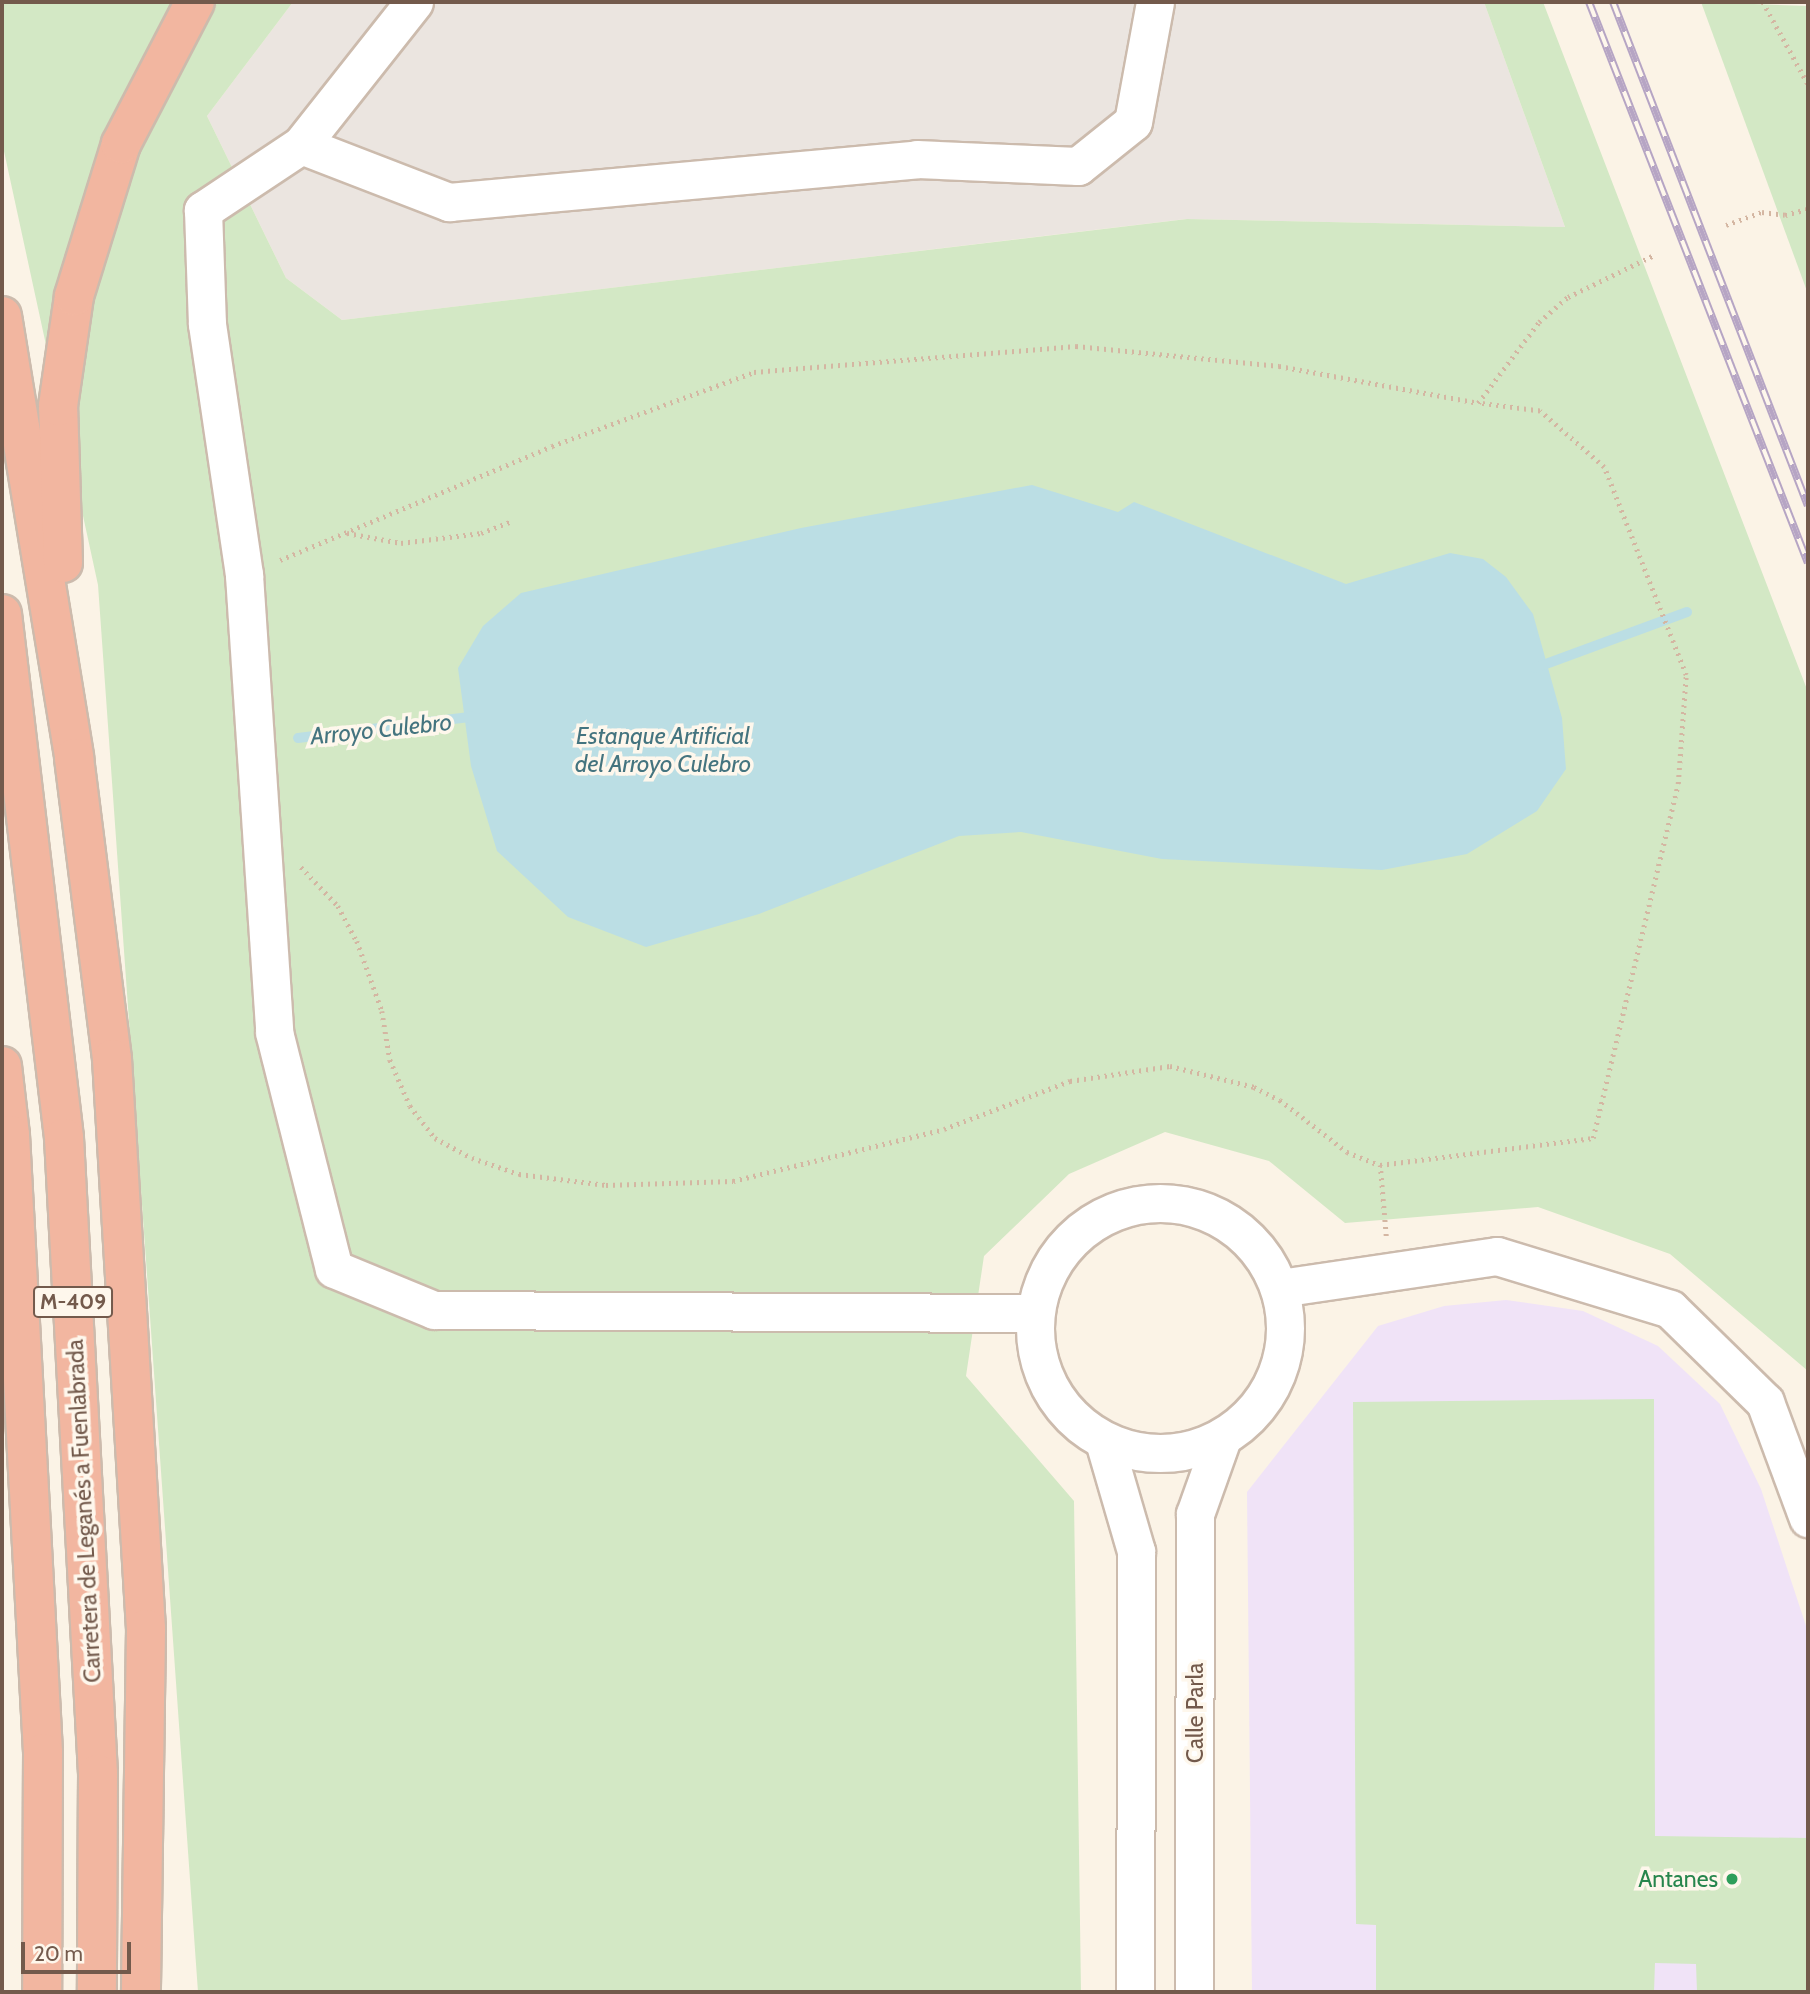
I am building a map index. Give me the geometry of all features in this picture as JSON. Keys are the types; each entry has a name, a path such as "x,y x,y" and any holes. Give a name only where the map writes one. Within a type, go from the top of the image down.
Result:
{"highway":[{"path":"74,758 58,406 75,296 121,144 195,2"},
{"name":"M-409","path":"2,316 74,758 112,1059 161,1887 161,1992"},
{"name":"Carretera de Leganés a Fuenlabrada","path":"2,614 64,1138 98,1774 97,1992"},
{"name":"M-409","path":"2,1066 10,1135 43,1753 42,1992"},
{"name":"M-409","path":"141,1992 146,1629"}],"street":[{"path":"414,2 301,145 203,210 207,324 244,575 274,1032 334,1269 434,1310 1035,1313"},
{"path":"301,145 449,202 916,159 1078,166 1133,122 1155,2"},
{"path":"1148,1203 1190,1205 1229,1222 1261,1251 1280,1288 1286,1331 1278,1373 1255,1411 1222,1438 1183,1452 1143,1453 1104,1441 1073,1419 1049,1388 1036,1352 1035,1313 1047,1272 1072,1238 1107,1214 1148,1203"},
{"path":"1280,1288 1497,1256 1670,1309 1765,1402 1808,1518"},
{"name":"Calle Parla","path":"1194,1992 1195,1514 1222,1438"},
{"path":"1104,1441 1136,1551 1135,1992"}],"path":[{"path":"1763,2 1808,84"},
{"path":"1726,225 1762,212 1785,215 1808,209"},
{"path":"1478,403 1539,322 1568,297 1654,255"},
{"path":"244,575 552,446 754,372 1076,346 1279,366 1478,403 1539,411 1604,467 1686,675 1678,784 1593,1138 1380,1165 1347,1152 1279,1100 1254,1087 1170,1066 1070,1081 944,1129 733,1181 606,1185 519,1174 472,1158 435,1138 410,1106 390,1060 371,975 338,906 312,875 292,861 262,863"},
{"path":"346,533 401,543 481,533 513,521"},
{"path":"1380,1165 1388,1272"}],"shaded area":[{"path":"293,2 1484,2 1565,227 1186,219 342,320 286,278 207,116"},
{"name":"Antanes","path":"1506,1300 1583,1311 1658,1346 1720,1404 1761,1489 1808,1632 1808,1992 1252,1992 1247,1492 1378,1326 1444,1306"}],"green space":[{"path":"2,2 293,2 207,116 286,278 342,320 1187,219 1565,227 1484,2 1543,2 1808,692 1808,1371 1670,1254 1538,1207 1345,1223 1269,1161 1165,1132 1069,1174 984,1256 966,1376 1074,1501 1081,1992 198,1992 98,585 2,142"},
{"path":"1701,2 1808,6 1808,294"},
{"path":"1654,1399 1655,1836 1808,1838 1808,1992 1697,1992 1696,1964 1655,1963 1654,1992 1376,1992 1376,1925 1356,1924 1353,1402"}],"water":[{"name":"Estanque Artificial del Arroyo Culebro","path":"1032,485 1118,512 1134,502 1346,584 1450,553 1483,559 1506,577 1533,614 1562,718 1566,769 1537,811 1467,854 1382,870 1162,859 1021,832 959,836 759,914 646,947 568,917 497,851 471,766 458,668 483,626 521,593 801,528"}],"waterway":[{"name":"Arroyo Culebro","path":"1535,668 1687,612"},
{"name":"Arroyo Culebro","path":"298,738 476,716"}],"railway":[{"path":"1589,2 1808,563"},
{"path":"1613,2 1808,506"}],"place":[{"name":"Antanes","path":"1732,1879"}]}
